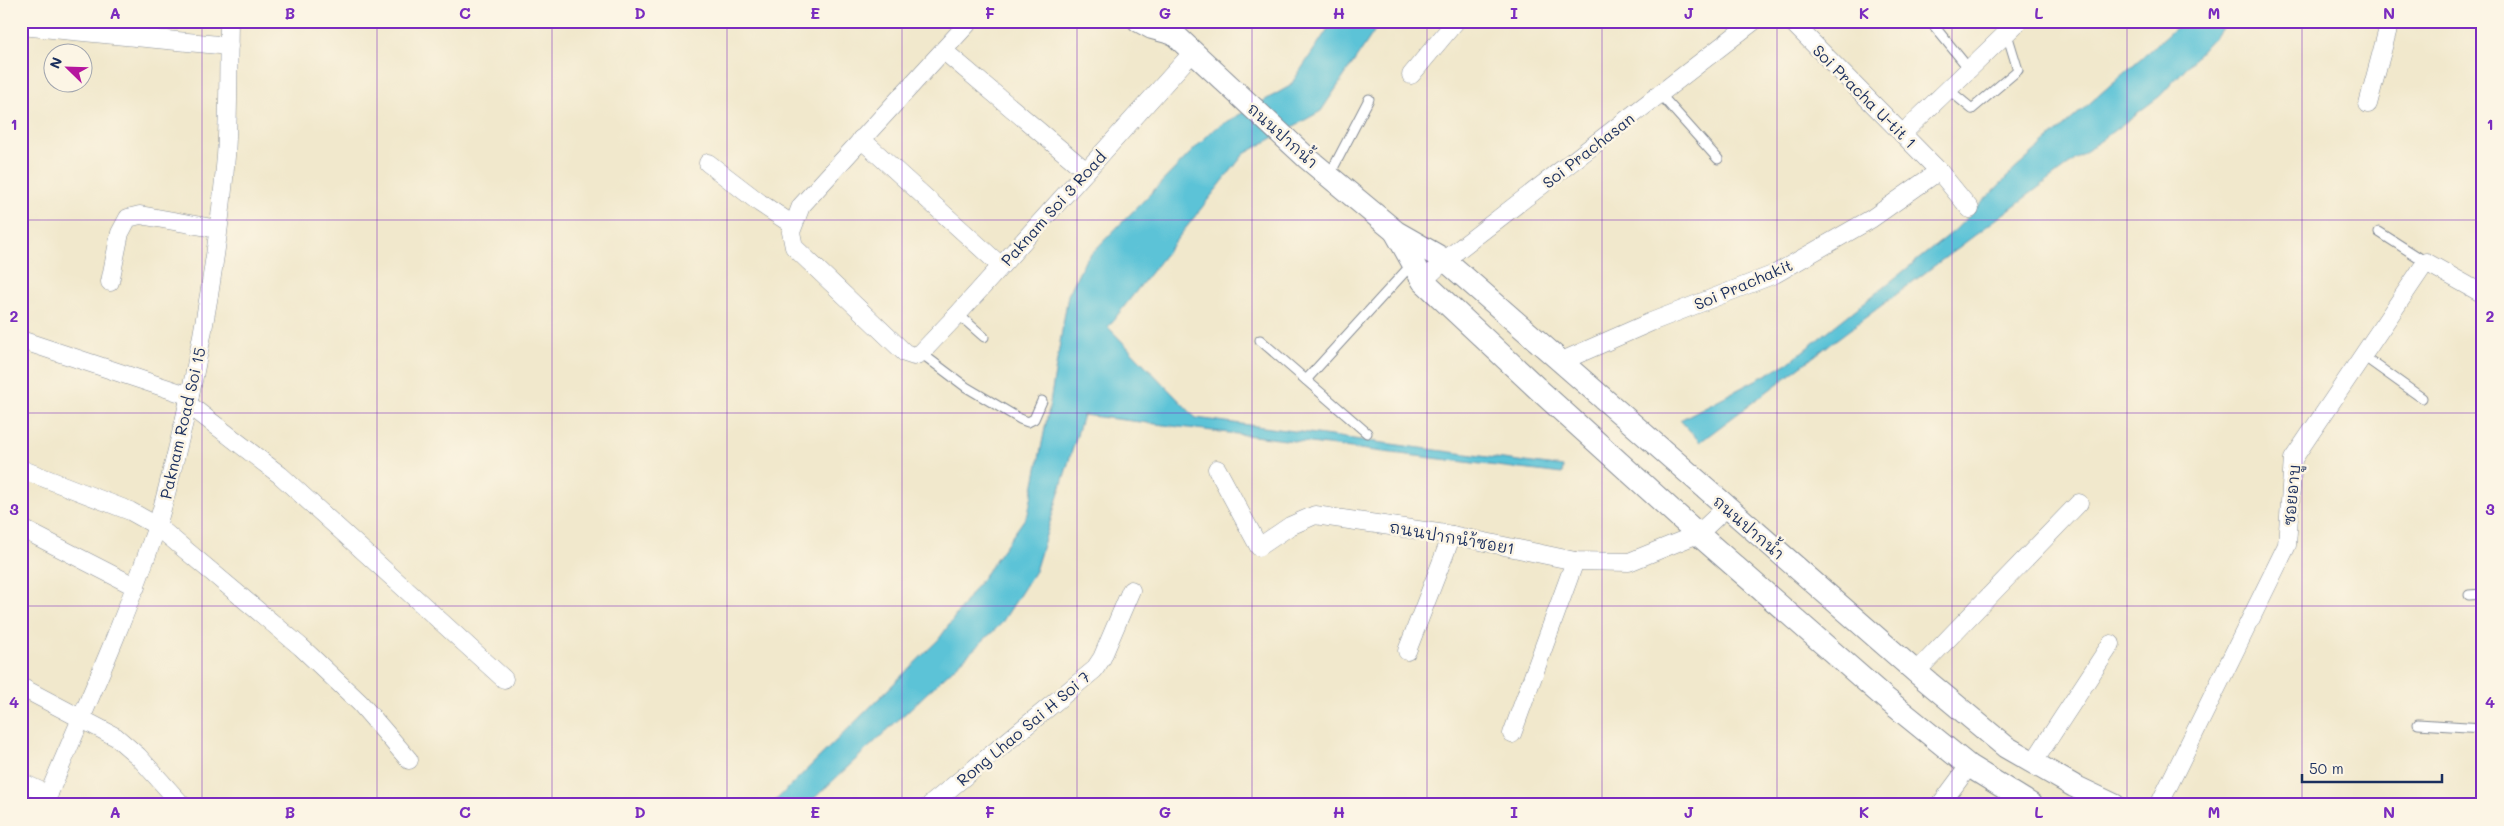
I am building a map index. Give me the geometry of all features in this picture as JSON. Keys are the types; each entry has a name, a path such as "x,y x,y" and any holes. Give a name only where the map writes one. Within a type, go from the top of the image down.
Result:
{"street":[{"name":"Paknam Road Soi 15","path":"46,800 109,658 136,587 157,526 189,400 198,359 218,230 226,156 229,21"},
{"name":"ถนนปากน้ำ","path":"1139,21 1152,28 1174,25 1193,52 1217,76 1307,158 1396,232 1427,263 1538,389 1698,534 1885,698 1969,766 2032,805"},
{"path":"1411,75 1456,21"},
{"name":"Soi Prachasan","path":"1427,263 1660,94 1754,21"},
{"name":"Soi Pracha U-tit 1","path":"1791,21 1939,171 1970,209"},
{"path":"1902,134 2020,21"},
{"path":"2368,104 2390,21"},
{"path":"915,354 794,247 791,232 801,206 944,51 966,23"},
{"path":"21,26 228,46"},
{"path":"944,51 1086,171"},
{"name":"Paknam Soi 3 Road","path":"915,354 958,314 1193,52"},
{"path":"862,139 1001,266"},
{"path":"708,163 793,225"},
{"name":"Soi Prachakit","path":"1562,361 1651,322 1775,274 1871,219 1939,171"},
{"path":"110,282 120,233 128,218 140,215 218,230"},
{"path":"2426,262 2483,294"},
{"name":"ซอยอาบู","path":"2159,805 2286,545 2293,459 2426,262"},
{"name":"ถนนปากน้ำ","path":"1427,263 1562,361 1916,672 2006,747 2074,786 2114,805"},
{"path":"21,340 189,400 280,475 504,679"},
{"path":"21,469 130,511 157,526 301,647 360,703 409,760"},
{"name":"ถนนปากนำ้ซอย1","path":"1216,469 1259,547 1290,526 1315,515 1452,535 1575,561 1629,562 1698,534 1727,507"},
{"path":"1916,672 2079,503"},
{"path":"21,528 136,587"},
{"path":"1407,651 1452,535"},
{"path":"1512,734 1575,561"},
{"name":"Rong Lhao Sai H Soi 7","path":"930,805 1094,670 1102,658 1131,590"},
{"path":"2034,763 2110,644"},
{"path":"21,687 103,729 128,747 182,805"},
{"path":"1940,805 1969,766"},
{"path":"21,782 46,800"}],"lane":[{"path":"1930,21 1970,70"},
{"path":"1949,90 1972,108 2018,70 2007,34"},
{"path":"1660,94 1718,159"},
{"path":"1329,176 1370,99"},
{"path":"2380,232 2426,262"},
{"path":"1306,380 1427,263"},
{"path":"958,314 984,337"},
{"path":"1260,340 1366,433"},
{"path":"915,354 966,387 1028,422 1034,419 1042,401"},
{"path":"2362,355 2422,398"},
{"path":"2469,594 2483,594"},
{"path":"2418,724 2483,728"}],"water":[{"path":"1333,21 1381,21 1321,111 1244,154 1108,327 1196,418 1563,467 1562,474 1083,415 1035,571 1001,624 807,805 771,805 939,639 1028,514 1049,408 1068,295 1086,259 1214,129 1290,86"},
{"path":"2183,21 2229,21 2160,96 1700,442 1680,420 1788,363 1954,231 2013,171"}]}
